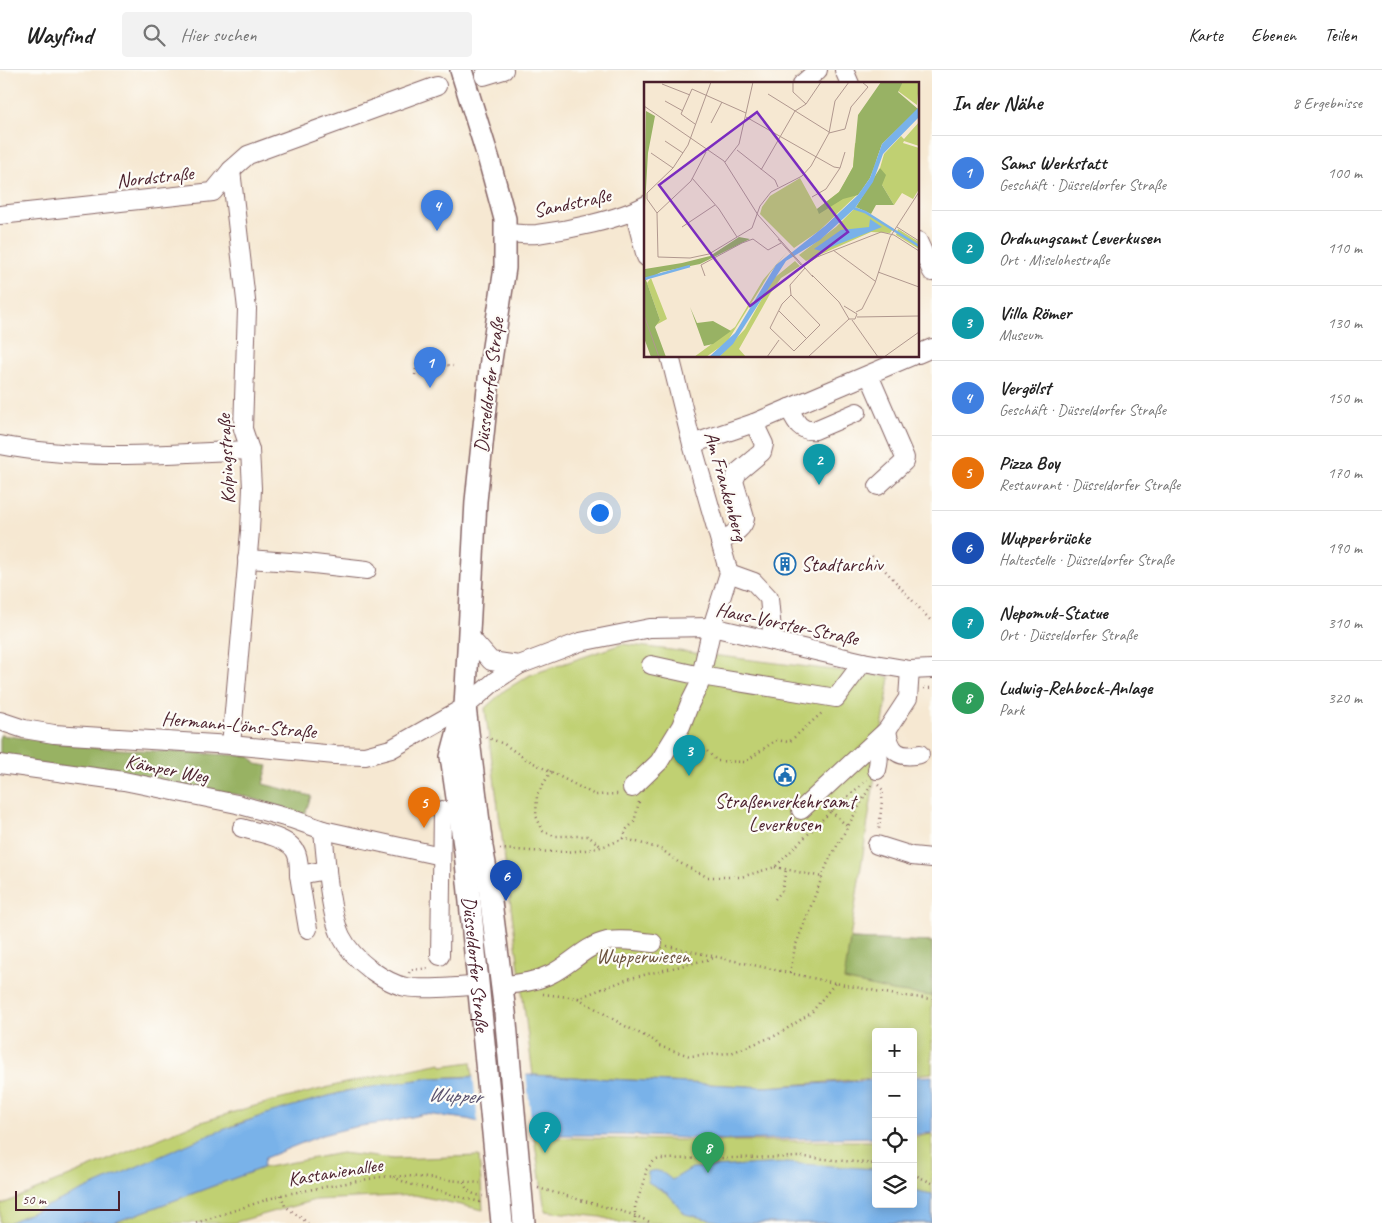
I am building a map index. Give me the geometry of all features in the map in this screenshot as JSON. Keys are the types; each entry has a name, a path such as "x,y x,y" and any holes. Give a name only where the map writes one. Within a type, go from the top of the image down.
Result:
{"main road":[{"name":"Düsseldorfer Straße","path":"461,70 505,219 505,268 490,360 476,502 465,706 482,848 502,985 524,1223"},
{"name":"Düsseldorfer Straße","path":"465,706 451,757 465,852 487,1062 495,1155 496,1209"},
{"path":"478,986 502,985"}],"street":[{"path":"484,76 504,70"},
{"path":"804,82 818,70"},
{"path":"844,70 849,82"},
{"name":"Nordstraße","path":"0,215 213,192 231,170 248,155 437,86"},
{"name":"Kolpingstraße","path":"231,170 247,309 244,429 250,450 252,488 231,745"},
{"name":"Sandstraße","path":"505,233 535,234 569,228 640,208"},
{"path":"640,208 644,241"},
{"path":"919,243 932,272"},
{"path":"919,354 932,348"},
{"name":"Am Frankenberg","path":"670,358 692,444 729,573"},
{"path":"692,444 754,423 907,358"},
{"path":"869,375 905,458 904,462 878,486"},
{"path":"789,408 799,426 803,430 809,431 857,412"},
{"path":"720,542 742,527 744,523 745,518 734,481 738,472 762,452 764,444 754,423"},
{"path":"0,445 27,450 102,456 250,450"},
{"path":"247,559 367,570"},
{"path":"632,788 659,762 681,726 699,685 712,627 729,573 754,582 769,598 773,641"},
{"name":"Haus-Vorster-Straße","path":"465,706 495,681 519,665 580,642 650,628 712,627 863,662 910,670 932,669"},
{"name":"Haus-Vorster-Straße","path":"468,636 491,661 519,665"},
{"path":"651,665 701,676 836,698 863,662"},
{"path":"801,810 887,730 908,698 910,670"},
{"name":"Hermann-Löns-Straße","path":"0,721 24,729 54,734 231,745 365,756 391,749 465,706"},
{"path":"887,730 889,743 897,752 907,757 920,754"},
{"path":"874,743 879,753 877,770"},
{"name":"Kämper Weg","path":"0,764 124,781 237,804 292,819 323,830 441,856"},
{"name":"Düsseldorfer Straße","path":"440,956 442,810"},
{"path":"242,828 284,840 291,844 297,853 308,929"},
{"path":"323,830 334,915 341,936 362,963 380,976 403,986 418,988 478,986"},
{"path":"877,845 912,856 932,858"},
{"path":"299,875 327,870"},
{"path":"502,985 531,982 552,974 578,954 605,942 626,940 653,943"}],"path":[{"path":"414,375 417,360 452,366"},
{"path":"872,556 932,622"},
{"path":"681,726 717,761 745,762 776,740 789,742 819,716 836,698"},
{"path":"468,731 504,744 524,758 595,795 616,795 632,788 640,798 634,822 627,829 623,838 603,848 585,851 482,848"},
{"path":"775,867 831,811 877,770"},
{"path":"550,771 537,795 536,816 543,831 554,836 588,836 603,848"},
{"path":"790,973 795,948 828,862 874,781 883,790 877,845"},
{"path":"831,811 848,828"},
{"path":"623,838 661,849 678,862 707,876 741,877 775,867 822,877"},
{"path":"775,899 782,891 786,869"},
{"path":"653,943 896,996 932,1000"},
{"path":"403,986 410,970 434,968 440,956"},
{"path":"578,998 632,978 716,958"},
{"path":"531,982 536,993 578,998 623,1025 655,1041 659,1046 690,1056 732,1053 777,1035 811,1013 835,983"},
{"path":"635,1223 635,1206 644,1183 646,1170 654,1161 659,1159 804,1157 872,1164"},
{"name":"Kastanienallee","path":"196,1223 281,1195 365,1180 407,1176 484,1184"},
{"path":"917,1176 932,1182"},
{"path":"392,1177 409,1184 496,1209"},
{"path":"464,1182 465,1187 474,1195 496,1209"},
{"path":"538,1188 634,1215 652,1223"},
{"path":"281,1195 285,1206 308,1223"}],"green space":[{"name":"Wupperwiesen","path":"622,644 890,677 850,939 932,942 932,1073 917,1075 917,1028 872,1028 872,1078 765,1087 533,1075 485,708 505,690 530,675"},
{"path":"0,735 99,748 250,756 256,764 268,766 263,784 311,796 305,814 240,795 0,758"},
{"path":"850,939 932,942 932,996 892,991 844,980"},
{"path":"471,1062 473,1076 429,1078 347,1091 240,1123 8,1223 0,1223 0,1205 192,1125 247,1108 345,1083 441,1063 442,1066"},
{"path":"932,1134 932,1223 622,1223 601,1217 545,1211 534,1137 722,1141 872,1141 872,1208 917,1208 917,1136"},
{"path":"341,1153 393,1159 479,1156 483,1210 415,1195 315,1200 233,1223 113,1223 262,1168"}],"water":[{"name":"Wupper","path":"533,1075 765,1087 872,1080 872,1137 727,1140 625,1135 538,1135 467,1119 425,1114 322,1135 265,1158 262,1168 113,1223 8,1223 209,1135 269,1113 347,1091 429,1078"},
{"path":"932,1076 932,1133 917,1135 917,1077"},
{"path":"786,1163 872,1169 872,1208 917,1208 917,1191 932,1194 932,1223 725,1223 685,1214 668,1194 648,1182 648,1172 661,1172 672,1180 692,1168"}],"pier":[{"path":"526,1073 533,1137 478,1124 473,1074"}],"place":[{"name":"Vergölst","path":"437,231"},
{"name":"Sams Werkstatt","path":"430,388"},
{"name":"Ordnungsamt Leverkusen","path":"819,485"},
{"name":"Stadtarchiv","path":"785,564"},
{"name":"Straßenverkehrsamt Leverkusen","path":"785,775"},
{"name":"Villa Römer","path":"689,776"},
{"name":"Pizza Boy","path":"424,828"},
{"name":"Wupperbrücke","path":"506,901"},
{"name":"Nepomuk-Statue","path":"545,1153"},
{"name":"Ludwig-Rehbock-Anlage","path":"708,1173"}]}
